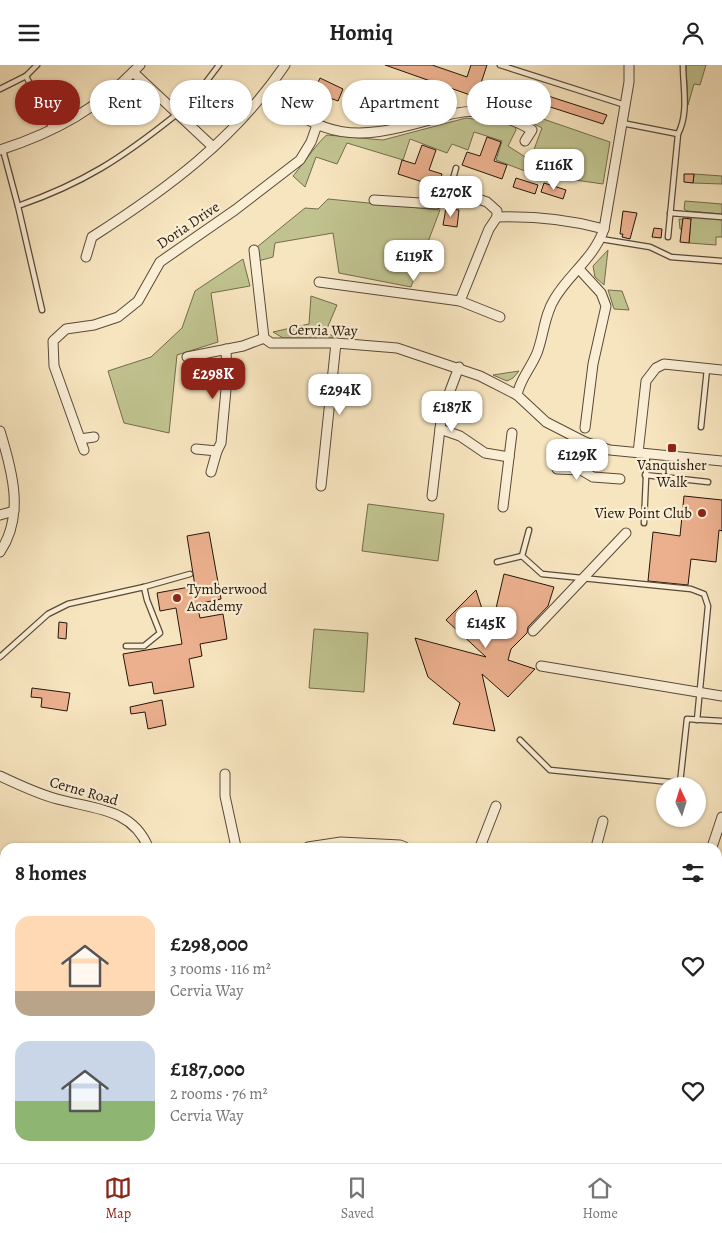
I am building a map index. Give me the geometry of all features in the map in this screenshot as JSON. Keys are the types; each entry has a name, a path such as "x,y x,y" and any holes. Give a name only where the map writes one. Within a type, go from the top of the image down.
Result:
{"street":[{"path":"275,80 285,65"},
{"path":"517,395 520,383 536,354 550,305 596,249 601,239 625,105 629,65"},
{"path":"1,150 53,130 96,106 137,69 170,107"},
{"path":"86,257 92,237 154,197 188,171 228,134 262,97"},
{"path":"317,125 342,132 369,134 463,112 484,111 502,116 532,129 525,141"},
{"path":"188,125 213,147"},
{"name":"Doria Drive","path":"84,450 54,366 53,341 66,329 94,325 118,317 138,301 160,262 235,210 300,160 311,142 317,125"},
{"path":"374,200 436,204 447,200 475,198 487,202 498,211 460,301"},
{"path":"497,217 561,222 604,229"},
{"path":"254,250 264,338"},
{"path":"579,269 601,293 606,306 593,364 585,428"},
{"path":"319,282 460,301 500,317"},
{"name":"Cervia Way","path":"187,357 226,349 264,338 271,343 336,343 397,348 459,367 517,395 546,422 585,442 610,450 722,461"},
{"path":"321,486 336,343"},
{"path":"211,472 220,443 225,396 226,349"},
{"path":"643,454 646,381 656,368 664,364 722,370"},
{"path":"432,496 444,405 459,367"},
{"path":"440,429 460,436 484,453 509,457"},
{"path":"0,431 14,478 14,511 9,539 0,552"},
{"path":"503,507 512,433"},
{"path":"80,439 94,437"},
{"path":"582,470 585,442"},
{"path":"196,449 216,451"},
{"path":"557,469 582,470 593,477 620,479"},
{"path":"0,515 14,511"},
{"path":"532,631 626,533"},
{"path":"541,666 722,696"},
{"path":"225,774 225,796 235,843"},
{"name":"Cerne Road","path":"0,776 56,799 108,810 123,817 136,828 145,843"},
{"path":"482,843 496,806"},
{"path":"713,843 722,817"},
{"path":"597,843 603,821"},
{"path":"334,843 361,843"}],"lane":[{"path":"0,89 26,76 37,65"},
{"path":"208,80 219,65"},
{"path":"500,65 625,105"},
{"path":"668,237 678,133 682,125 684,112 683,65"},
{"path":"26,76 53,130"},
{"path":"18,206 48,195 98,172 126,153 170,117"},
{"path":"622,123 678,133"},
{"path":"1,150 18,206 42,310"},
{"path":"447,200 456,168"},
{"path":"670,213 722,217"},
{"path":"601,239 650,247 671,257 722,261"},
{"path":"701,427 707,369"},
{"path":"643,454 644,523"},
{"path":"644,475 708,482"},
{"path":"522,556 529,530"},
{"path":"497,561 522,556"},
{"path":"522,556 540,573 691,589 704,594 708,606 697,719"},
{"path":"0,657 48,615 68,603 144,587 190,574"},
{"path":"126,646 144,646 160,633 144,587"},
{"path":"520,739 550,770 680,783 687,719 722,721"}],"green space":[{"path":"686,65 706,65 700,85 694,84 688,105"},
{"path":"466,118 467,125 515,126 516,130 508,146 530,160 542,128 536,125 551,125 551,122 610,142 603,184 533,174 496,160 502,141 474,132 468,150 452,144 447,153 410,139 403,160 347,143 337,164 316,157 305,187 293,176 315,147 327,135 383,140 440,125 457,125 457,120"},
{"path":"694,174 722,176 722,184 693,183"},
{"path":"328,199 440,210 411,287 339,273 333,233 275,243 273,257 258,261 257,247 305,208 318,209"},
{"path":"685,201 722,204 722,214 687,211 684,209"},
{"path":"692,216 722,218 722,237 716,237 716,245 689,243 690,231 680,229 679,219 691,220"},
{"path":"608,250 604,285 595,277 593,266"},
{"path":"243,259 250,286 211,293 218,342 177,355 169,433 124,423 108,371 151,357 182,328 195,291"},
{"path":"608,290 622,291 629,310 614,309"},
{"path":"311,296 337,305 326,331 335,338 283,338 273,332 309,324"},
{"path":"203,361 211,364 216,374 195,371 185,367"},
{"path":"519,371 513,378 507,381 493,375"},
{"path":"368,504 444,514 438,561 362,551"},
{"path":"314,629 368,633 364,692 309,688"}],"building":[{"path":"385,65 432,65 467,77 471,65 487,65 482,80 467,80 467,94 457,90 457,80 428,80"},
{"path":"332,84 342,89 338,101 332,99"},
{"path":"551,97 607,115 603,124 551,107"},
{"path":"487,137 501,142 494,161 507,165 502,179 462,165 467,152 480,156"},
{"path":"422,145 436,150 429,170 442,174 438,187 398,174 402,160 415,164"},
{"path":"684,174 694,174 693,183 684,182"},
{"path":"516,178 538,185 535,194 513,187"},
{"path":"544,183 566,190 563,199 541,192"},
{"path":"446,208 459,210 457,227 443,225"},
{"path":"623,211 637,213 630,239 622,237 623,234 620,234"},
{"path":"683,218 691,219 689,243 680,242"},
{"path":"654,228 662,229 661,238 652,237"},
{"path":"684,496 722,500 722,531 719,530 716,562 691,559 688,585 648,581 653,532 680,536"},
{"path":"209,532 221,599 197,604 200,618 223,614 227,639 200,644 202,656 189,659 194,687 154,694 152,682 129,686 123,654 182,644 176,608 160,611 157,593 195,586 187,536"},
{"path":"504,574 554,587 548,606 528,627 527,633 511,649 508,660 535,669 508,697 482,674 495,731 453,724 460,703 428,677 415,638 486,657 446,620 476,590 490,634"},
{"path":"59,622 67,623 66,639 58,638"},
{"path":"32,688 70,693 67,711 41,707 42,698 31,697"},
{"path":"162,700 166,725 148,729 145,712 131,714 130,707"}],"place":[{"name":"Vanquisher Walk","path":"672,448"},
{"name":"View Point Club","path":"702,513"},
{"name":"Tymberwood Academy","path":"177,598"}]}
